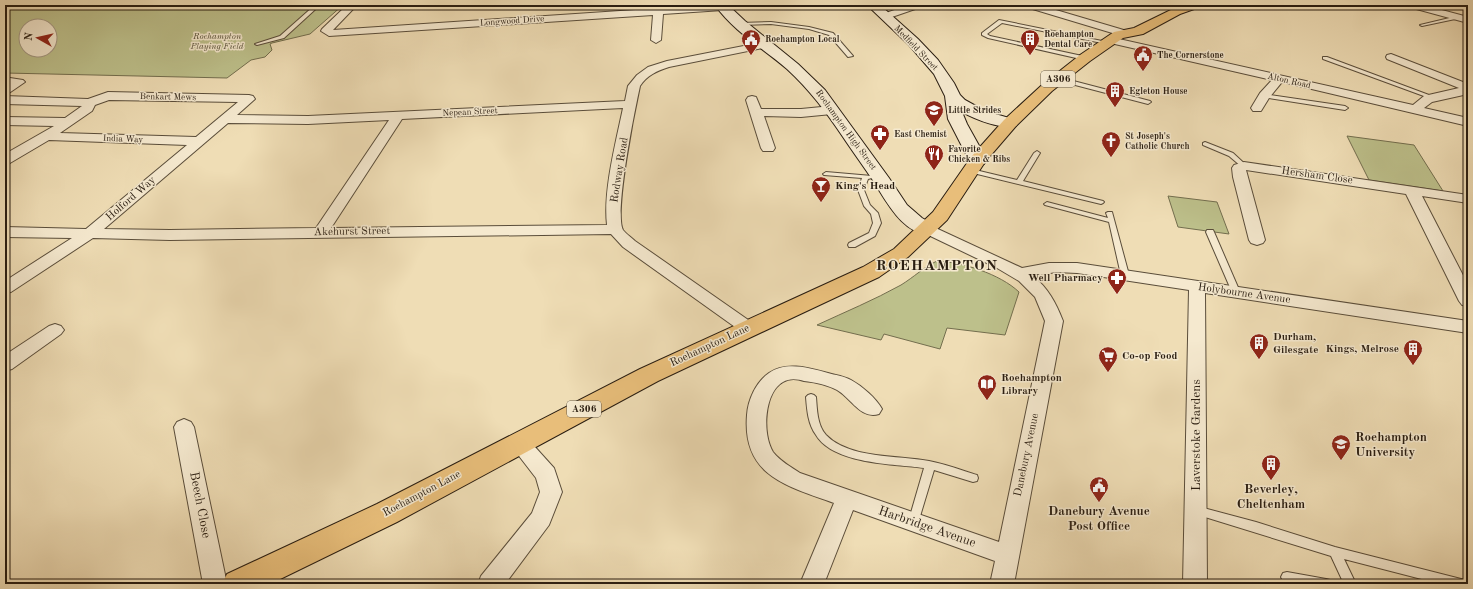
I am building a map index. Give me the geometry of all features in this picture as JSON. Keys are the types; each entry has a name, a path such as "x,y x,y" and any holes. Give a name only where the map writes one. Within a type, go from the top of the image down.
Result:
{"highway":[{"name":"Roehampton Lane","path":"1123,33 1126,24 1168,5"},
{"name":"Roehampton Lane","path":"238,584 387,513 649,375 748,328 811,301 870,272 901,253 927,230 950,204 974,166 1010,124 1058,79 1085,58 1123,33 1138,31 1176,11 1193,5"}],"street":[{"name":"Longwood Drive","path":"352,5 326,31 329,33 658,13 722,6"},
{"path":"571,5 571,18"},
{"name":"Medfield Street","path":"873,5 910,39 937,68 947,82 953,97 962,107 974,113 1010,124"},
{"path":"886,16 918,5"},
{"path":"1029,5 1123,33"},
{"path":"1412,5 1468,20"},
{"name":"Roehampton High Street","path":"722,6 764,45 793,67 812,84 832,110 872,177 900,209 914,222 927,230"},
{"path":"656,40 658,13"},
{"name":"Alton Road","path":"1108,42 1280,78 1468,122"},
{"name":"Rodway Road","path":"615,229 615,192 634,86 641,76 652,69 667,64 764,45"},
{"path":"1391,57 1468,89"},
{"path":"1257,108 1264,96 1280,78"},
{"path":"1415,109 1428,99 1468,89"},
{"name":"Benkart Mews","path":"89,103 108,96 248,99"},
{"name":"Medfield Street","path":"953,97 953,111 956,120 971,145 974,166"},
{"name":"Holford Way","path":"5,288 89,234 248,99"},
{"path":"5,100 89,103 88,108 48,136 5,160"},
{"path":"752,100 768,148"},
{"name":"Nepean Street","path":"224,119 308,120 631,104"},
{"path":"756,113 801,113 832,110"},
{"path":"321,232 398,116"},
{"path":"5,121 67,122"},
{"name":"India Way","path":"48,136 198,141"},
{"path":"1244,166 1239,168 1240,177 1257,240"},
{"name":"Hersham Close","path":"1244,166 1468,199"},
{"path":"1411,190 1468,301"},
{"path":"615,229 629,244 748,328"},
{"name":"Akehurst Street","path":"5,232 89,234 615,229"},
{"name":"Danebury Avenue","path":"927,230 1021,274 1035,287 1046,301 1054,321 1002,584"},
{"name":"Holybourne Avenue","path":"1021,274 1046,267 1058,266 1468,327"},
{"name":"Laverstoke Gardens","path":"1195,584 1197,287"},
{"path":"5,364 54,330"},
{"name":"Harbridge Avenue","path":"872,409 844,385 813,375 793,374 777,377 768,384 757,413 757,431 763,454 771,464 792,479 846,500 1007,555"},
{"name":"Beech Close","path":"184,427 215,584"},
{"path":"490,584 541,518 551,492 546,474 519,443"},
{"path":"812,584 846,500"}],"lane":[{"path":"257,44 282,37 318,5"},
{"path":"1239,6 1245,5"},
{"path":"1422,25 1458,17"},
{"path":"1085,58 988,37 984,34 1001,21 1108,42"},
{"path":"740,24 789,24 831,34 850,56"},
{"path":"1325,58 1434,98"},
{"path":"1058,79 1148,102"},
{"path":"1264,96 1344,108"},
{"path":"1205,144 1231,155 1244,166"},
{"path":"1019,183 1037,153"},
{"path":"974,166 1019,183 1101,202"},
{"path":"826,174 872,177"},
{"path":"852,245 872,234 877,223 874,213 867,206 861,190 872,177"},
{"path":"1048,204 1111,217 1125,276"},
{"path":"1210,232 1236,292"},
{"path":"811,397 813,417 822,437 833,446 873,458 893,462 930,465 973,478"},
{"path":"913,523 930,465"},
{"path":"1196,510 1335,552 1461,584"},
{"path":"1335,552 1350,584"},
{"path":"1287,577 1326,584"}],"green space":[{"name":"Roehampton Playing Field","path":"5,5 343,5 310,34 270,44 272,50 265,57 251,60 227,78 5,73"},
{"path":"1347,136 1414,145 1443,191 1369,180"},
{"path":"1168,196 1217,202 1229,234 1178,227"},
{"path":"937,261 958,264 980,270 1002,280 1019,292 1005,335 947,328 940,349 884,334 881,340 817,325 901,285"}],"place":[{"name":"Roehampton Local","path":"751,56"},
{"name":"Roehampton Dental Care","path":"1030,56"},
{"name":"The Cornerstone","path":"1143,72"},
{"name":"Egleton House","path":"1115,108"},
{"name":"Little Strides","path":"934,127"},
{"name":"East Chemist","path":"880,151"},
{"name":"St Joseph's Catholic Church","path":"1111,158"},
{"name":"Favorite Chicken & Ribs","path":"934,171"},
{"name":"King's Head","path":"821,203"},
{"name":"Well Pharmacy","path":"1117,295"},
{"name":"Durham, Gilesgate","path":"1259,360"},
{"name":"Kings, Melrose","path":"1413,366"},
{"name":"Co-op Food","path":"1108,373"},
{"name":"Roehampton Library","path":"987,401"},
{"name":"Roehampton University","path":"1341,461"},
{"name":"Beverley, Cheltenham","path":"1271,481"},
{"name":"Danebury Avenue Post Office","path":"1099,503"}],"district":[{"name":"ROEHAMPTON","path":"937,266"}]}
